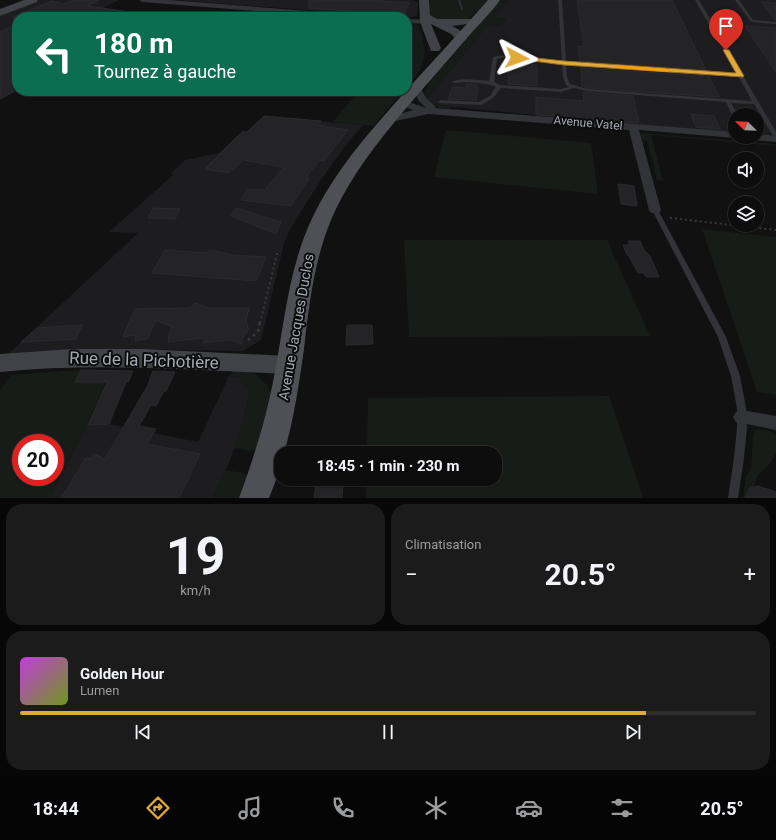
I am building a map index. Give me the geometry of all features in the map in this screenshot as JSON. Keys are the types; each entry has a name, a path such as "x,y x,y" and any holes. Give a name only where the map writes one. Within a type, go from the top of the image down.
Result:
{"main road":[{"path":"0,12 33,0"},
{"path":"424,0 433,45 435,48 431,72"},
{"path":"435,48 461,32 490,4"},
{"path":"428,23 461,32"},
{"path":"428,23 453,23 461,32"},
{"name":"Avenue Jacques Duclos","path":"412,93 431,72 461,32"},
{"name":"Avenue Jacques Duclos","path":"254,498 269,457 279,421 302,284 316,233 327,208 364,149 409,96"},
{"name":"Rue de la Pichotière","path":"0,363 46,359 103,357 289,365"}],"street":[{"path":"142,0 295,12"},
{"path":"412,21 428,23"},
{"path":"389,120 431,109 422,99 416,88"},
{"name":"Avenue Vatel","path":"403,103 414,108 431,109 441,106 633,127 728,134"},
{"path":"633,127 656,214"},
{"path":"764,138 776,139"},
{"path":"742,417 776,424"}],"lane":[{"path":"560,0 565,81 573,87 587,90 756,103"},
{"path":"697,0 776,136"},
{"path":"736,0 752,21 774,23"},
{"path":"491,83 495,58 497,57 541,59 564,63 741,76"},
{"path":"453,82 466,81 491,83 499,86 561,90 573,87"},
{"path":"441,106 480,104 496,92 499,86"},
{"path":"728,101 732,108"},
{"path":"656,214 722,337 735,375 742,417 740,453 733,498"}],"path":[{"path":"656,214 776,230"},
{"path":"248,340 258,332 278,250"}],"shaded area":[{"path":"41,0 119,0 95,12 12,12 12,53 0,59 0,16"},
{"path":"177,0 412,0 418,2 417,16 412,17 412,12 332,12"},
{"path":"430,0 489,0 467,20 440,21 429,15"},
{"path":"498,0 508,0 494,17 506,19 500,26 488,25 427,99 424,94 429,83"},
{"path":"508,0 776,0 776,136 764,135 764,108 728,108 728,132 444,106 427,99 488,25 500,26 506,19 494,17"},
{"path":"416,23 420,29 424,55 422,66 412,81 412,28"},
{"path":"355,96 399,96 373,126 333,122"},
{"path":"428,99 436,104 450,106 449,109 441,108 431,103"},
{"path":"264,116 363,125 346,145 321,180 288,234 284,243 261,340 243,351 133,349 7,355 138,233 109,232 173,175 171,173 185,160 219,153 242,131 247,132"},
{"path":"446,130 591,143 598,194 434,177"},
{"path":"640,133 728,140 728,142 651,135 663,181 657,180 647,141 642,140"},
{"path":"753,144 776,144 776,146"},
{"path":"702,229 776,237 776,395 757,392"},
{"path":"404,240 607,240 650,336 409,337"},
{"path":"81,370 75,382 106,382 89,419 88,425 64,470 64,434 12,434 12,486 55,486 49,498 0,498 0,390 11,375"},
{"path":"233,371 248,371 257,375 268,386 271,396 256,449 251,451 234,448 241,429 250,391 238,377 229,376"},
{"path":"229,376 238,377 250,391 241,429 230,460 212,498 49,498 55,486 64,486 64,470 88,425 109,424 198,442"},
{"path":"609,396 643,498 366,498 366,486 502,486 502,446 367,446 368,398"},
{"path":"759,429 770,431 776,435 776,453 768,466 758,475 753,488 746,498 743,498 746,475 751,469 753,436 756,430"},
{"path":"225,470 244,473 249,476 242,498 212,498"}],"building":[{"path":"75,0 99,0 87,6 124,12 25,12 52,1 64,4"},
{"path":"309,0 371,0 409,3 404,12 363,12 309,8"},
{"path":"577,0 672,0 706,70 580,61 578,46 584,47"},
{"path":"761,2 776,3 776,20 775,20"},
{"path":"12,26 12,93 0,99 0,32"},
{"path":"745,26 776,28 776,72"},
{"path":"510,63 537,65 537,86 508,84"},
{"path":"581,68 709,76 719,97 587,88 582,86"},
{"path":"466,84 477,85 476,100 448,99 453,87 466,88"},
{"path":"583,92 633,96 639,123 536,115 536,97 584,101"},
{"path":"691,114 714,116 720,129 696,127"},
{"path":"264,116 321,121 317,125 348,130 324,161 320,160 306,177 309,178 291,206 241,200 247,189 265,190 284,167 243,160 229,173 205,169 242,132 247,132"},
{"path":"618,184 634,186 637,206 621,204"},
{"path":"153,208 180,209 175,219 148,218"},
{"path":"236,208 281,222 276,234 231,216"},
{"path":"628,241 640,241 644,250 650,256 659,277 646,277 644,273 638,273 623,245 630,245"},
{"path":"165,250 207,253 210,250 232,255 266,257 256,281 152,273"},
{"path":"195,303 209,308 249,308 246,321 249,330 242,338 242,344 231,340 203,343 203,338 168,342 172,327 156,320 147,339 135,341 136,335 123,337 135,309 190,308"},
{"path":"82,325 76,339 21,342 37,328"},
{"path":"347,325 372,325 373,344 346,345"},
{"path":"81,370 133,371 128,382 126,382 109,424 88,425 107,382 75,382"},
{"path":"153,371 175,372 166,391 164,391 156,406 151,405 139,426 156,429 147,444 200,454 179,498 61,498 86,458 91,458 94,454 105,459 148,385"},
{"path":"316,486 343,486 342,498 314,498"},
{"path":"758,486 776,492 776,498 745,498 750,488"}],"waterway":[{"path":"459,0 462,9"}],"slow traffic":[{"path":"617,67 668,70"}],"route":[{"path":"517,58 541,59 564,63 741,76 726,50"}]}
